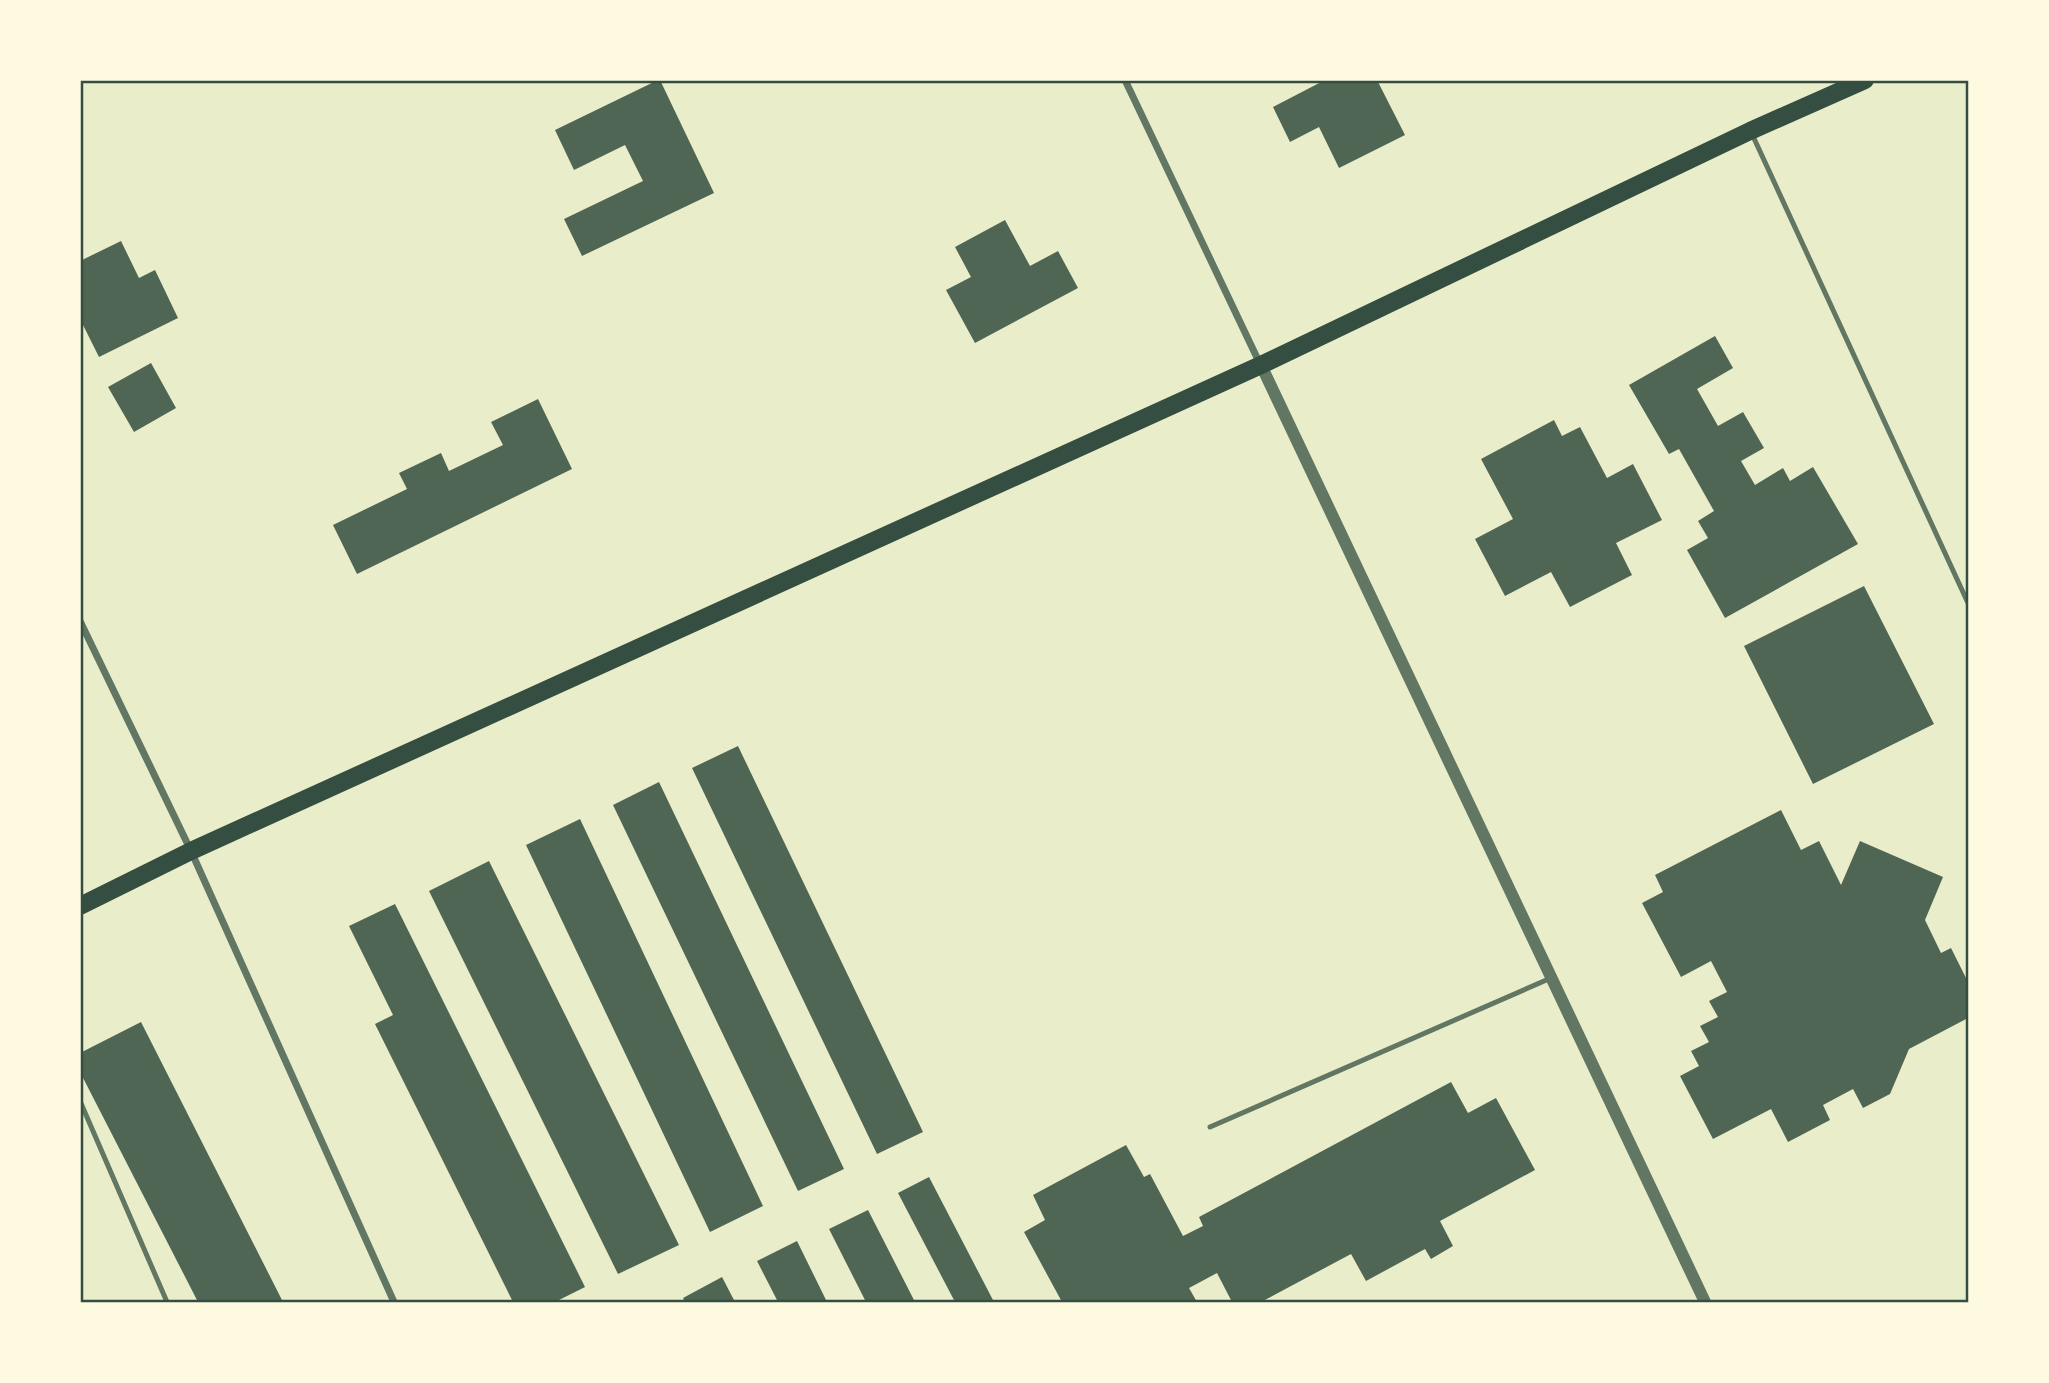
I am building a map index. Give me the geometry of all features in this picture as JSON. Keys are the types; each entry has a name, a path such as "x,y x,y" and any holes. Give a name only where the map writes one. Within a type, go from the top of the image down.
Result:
{"main road":[{"path":"80,906 191,851 1261,365 1751,131 1865,80"}],"street":[{"path":"1125,80 1705,1303"},
{"path":"80,621 191,851 394,1303"}],"lane":[{"path":"1751,131 1969,603"},
{"path":"1210,1126 1551,978"},
{"path":"80,1101 167,1303"}],"building":[{"path":"658,80 714,193 582,256 564,219 643,181 625,145 574,170 555,130"},
{"path":"1325,80 1377,80 1405,135 1339,168 1319,127 1290,142 1273,107"},
{"path":"1005,220 1030,266 1058,251 1078,288 975,343 946,290 971,277 955,247"},
{"path":"121,241 139,278 155,270 178,318 99,357 80,319 80,261"},
{"path":"1715,336 1733,368 1697,389 1718,426 1743,412 1764,448 1741,461 1755,485 1783,468 1790,481 1813,467 1858,544 1725,618 1687,550 1708,538 1698,521 1714,511 1679,449 1669,454 1629,385"},
{"path":"151,363 176,408 134,432 108,387"},
{"path":"538,399 572,469 357,574 333,525 407,489 399,473 441,453 449,471 503,445 491,422"},
{"path":"1554,420 1562,436 1580,427 1607,478 1633,464 1662,520 1616,543 1632,575 1570,607 1551,572 1505,596 1475,539 1513,519 1481,459"},
{"path":"1864,586 1934,724 1813,784 1744,646"},
{"path":"738,746 923,1132 877,1154 692,768"},
{"path":"659,782 844,1169 798,1191 613,805"},
{"path":"1781,810 1801,850 1819,841 1841,885 1860,841 1943,877 1925,920 1941,953 1951,948 1968,982 1968,1018 1909,1049 1890,1094 1863,1108 1853,1089 1823,1105 1830,1120 1788,1142 1771,1109 1713,1139 1680,1076 1699,1066 1691,1051 1709,1042 1700,1026 1718,1017 1709,1001 1727,992 1711,961 1681,977 1642,903 1663,892 1655,875"},
{"path":"580,819 763,1206 710,1232 526,845"},
{"path":"489,861 679,1245 618,1274 429,891"},
{"path":"395,904 585,1287 555,1302 513,1302 375,1024 393,1015 349,926"},
{"path":"141,1022 283,1302 198,1302 80,1072 80,1053"},
{"path":"1451,1082 1468,1113 1496,1098 1535,1170 1440,1221 1453,1246 1431,1259 1425,1249 1366,1281 1351,1254 1261,1302 1232,1302 1217,1273 1189,1288 1197,1302 1062,1302 1024,1232 1045,1220 1033,1195 1126,1145 1144,1177 1150,1174 1183,1236 1203,1226 1199,1217"},
{"path":"929,1177 994,1302 955,1302 898,1193"},
{"path":"868,1210 915,1302 866,1302 829,1229"},
{"path":"797,1241 827,1302 778,1302 757,1261"},
{"path":"722,1277 735,1302 685,1302 683,1298"}]}
